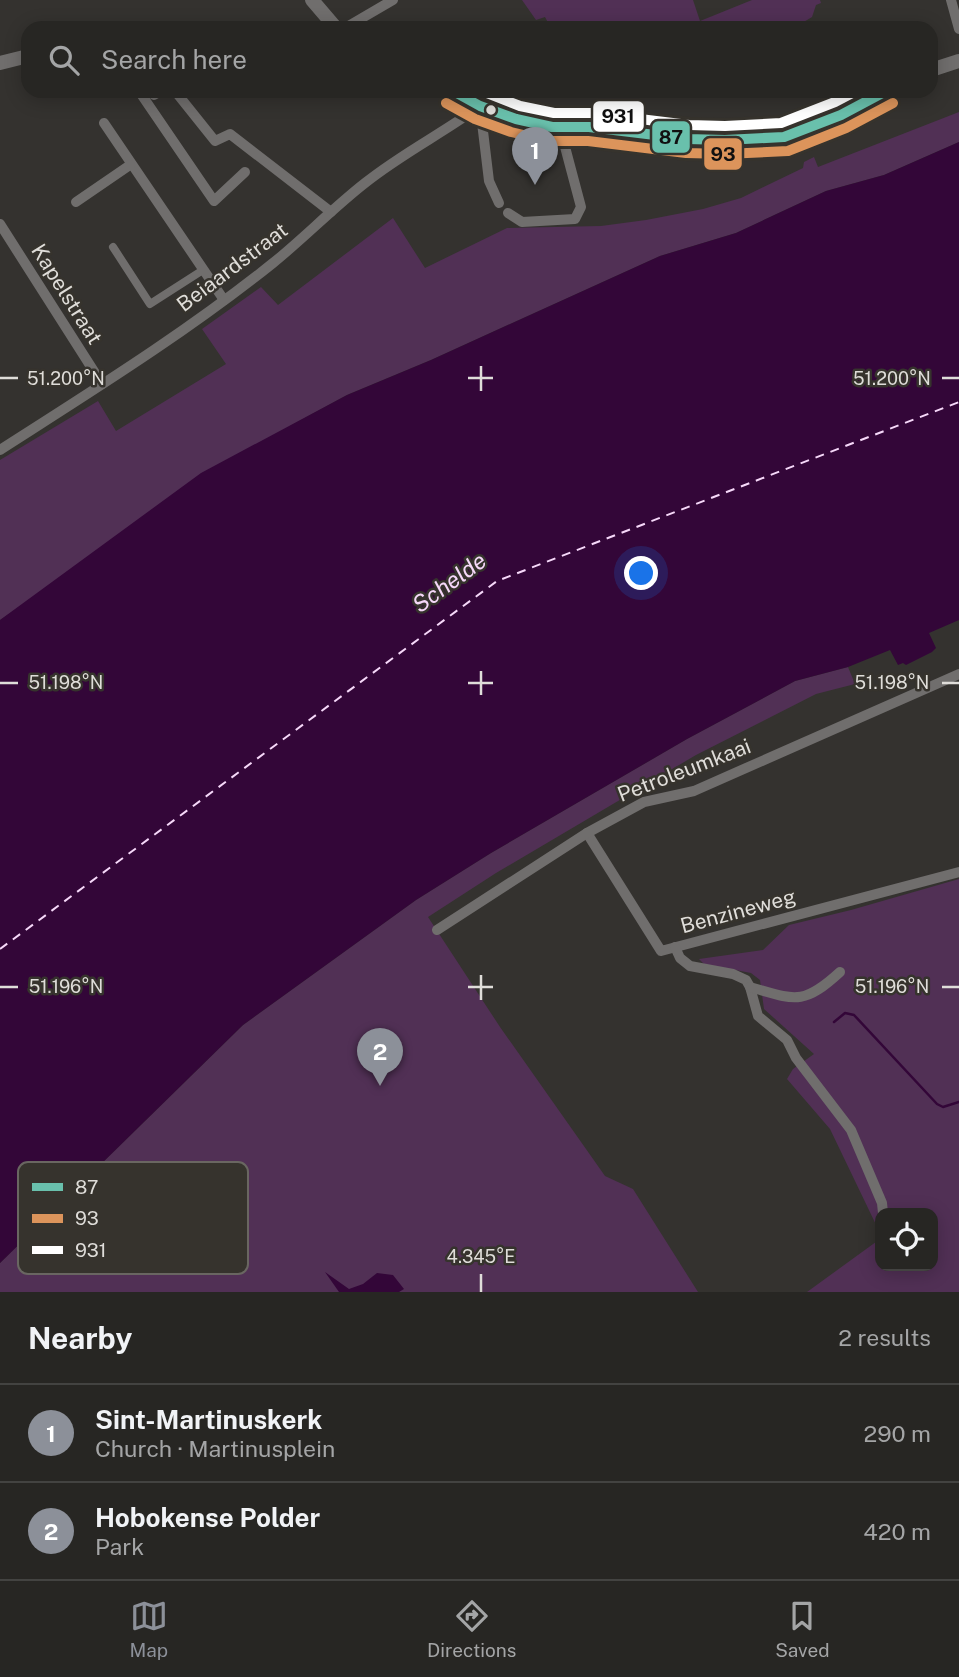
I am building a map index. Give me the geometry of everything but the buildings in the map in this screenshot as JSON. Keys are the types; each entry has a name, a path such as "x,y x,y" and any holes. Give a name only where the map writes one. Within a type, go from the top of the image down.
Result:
{"street":[{"path":"312,0 330,21"},
{"path":"357,21 393,0"},
{"path":"951,0 959,29"},
{"path":"0,63 21,58"},
{"path":"938,67 959,61"},
{"path":"144,98 214,201 245,172"},
{"path":"181,98 215,141 230,134 331,212"},
{"path":"466,98 516,119 560,128 589,127 725,140 784,137 873,98"},
{"path":"480,106 489,181 499,203"},
{"name":"Beiaardstraat","path":"0,450 103,384 224,300 275,262 371,178 480,106"},
{"path":"104,123 224,300"},
{"path":"508,213 522,222 575,219 581,207 560,128"},
{"path":"76,202 130,165"},
{"name":"Kapelstraat","path":"0,224 103,384"},
{"name":"Beiaardstraat","path":"113,247 150,304 203,270"},
{"name":"Petroleumkaai","path":"437,930 587,833 644,803 694,791 959,674"},
{"name":"Benzineweg","path":"587,833 662,951 959,872"},
{"path":"675,947 685,963 746,980 758,1016 787,1040 796,1058 851,1130 882,1208"},
{"path":"750,986 784,998 802,998 820,990 840,972"}],"shaded area":[{"path":"522,0 693,0 700,21 547,21 545,17 536,20"},
{"path":"752,0 820,0 821,3 816,5 812,17 805,21 700,21"},
{"path":"959,112 959,142 884,175 826,191 736,233 660,256 431,360 347,395 290,426 0,620 0,460 98,401 116,431 226,364 202,329 261,287 278,305 393,218 425,268 507,228 601,226 703,209 741,198 803,168 804,162 814,157 818,167"},
{"path":"848,667 855,684 816,694 696,755 496,873 428,917 500,1027 605,1176 633,1189 698,1292 0,1292 0,1263 18,1245 18,1274 248,1274 248,1162 103,1162 243,1025 416,900 491,853 687,739 795,681"},
{"path":"959,879 959,1292 807,1292 875,1243 875,1271 938,1271 938,1208 875,1208 875,1223 830,1129 787,1079 793,1069 814,1054 764,1009 760,980 751,973 704,964 699,959 763,950 789,925"}],"water":[{"name":"Schelde","path":"959,142 959,620 929,633 936,648 906,665 898,665 890,650 848,667 795,681 687,739 491,853 416,900 243,1025 103,1162 18,1162 18,1245 0,1263 0,620 201,473 347,395 431,360 660,256 736,233 826,191 884,175"},
{"path":"325,1272 349,1289 363,1284 377,1273 393,1275 404,1289 399,1292 339,1292"}],"waterway":[{"path":"834,1022 845,1013 854,1015 937,1104 943,1107 959,1102"}],"ferry route":[{"path":"0,949 497,581 959,402"}],"transit line":[{"name":"87","path":"466,98 516,119 552,127 589,127 688,139 725,140 784,137 841,115 873,98"},
{"name":"931","path":"500,98 520,106 554,113 591,113 689,125 725,126 781,123 843,98"},
{"name":"93","path":"446,103 475,119 511,132 549,141 588,141 686,153 725,154 788,151 846,128 893,103"}],"place":[{"name":"Sint-Martinuskerk","path":"535,185"},
{"name":"Hobokense Polder","path":"380,1086"}]}
